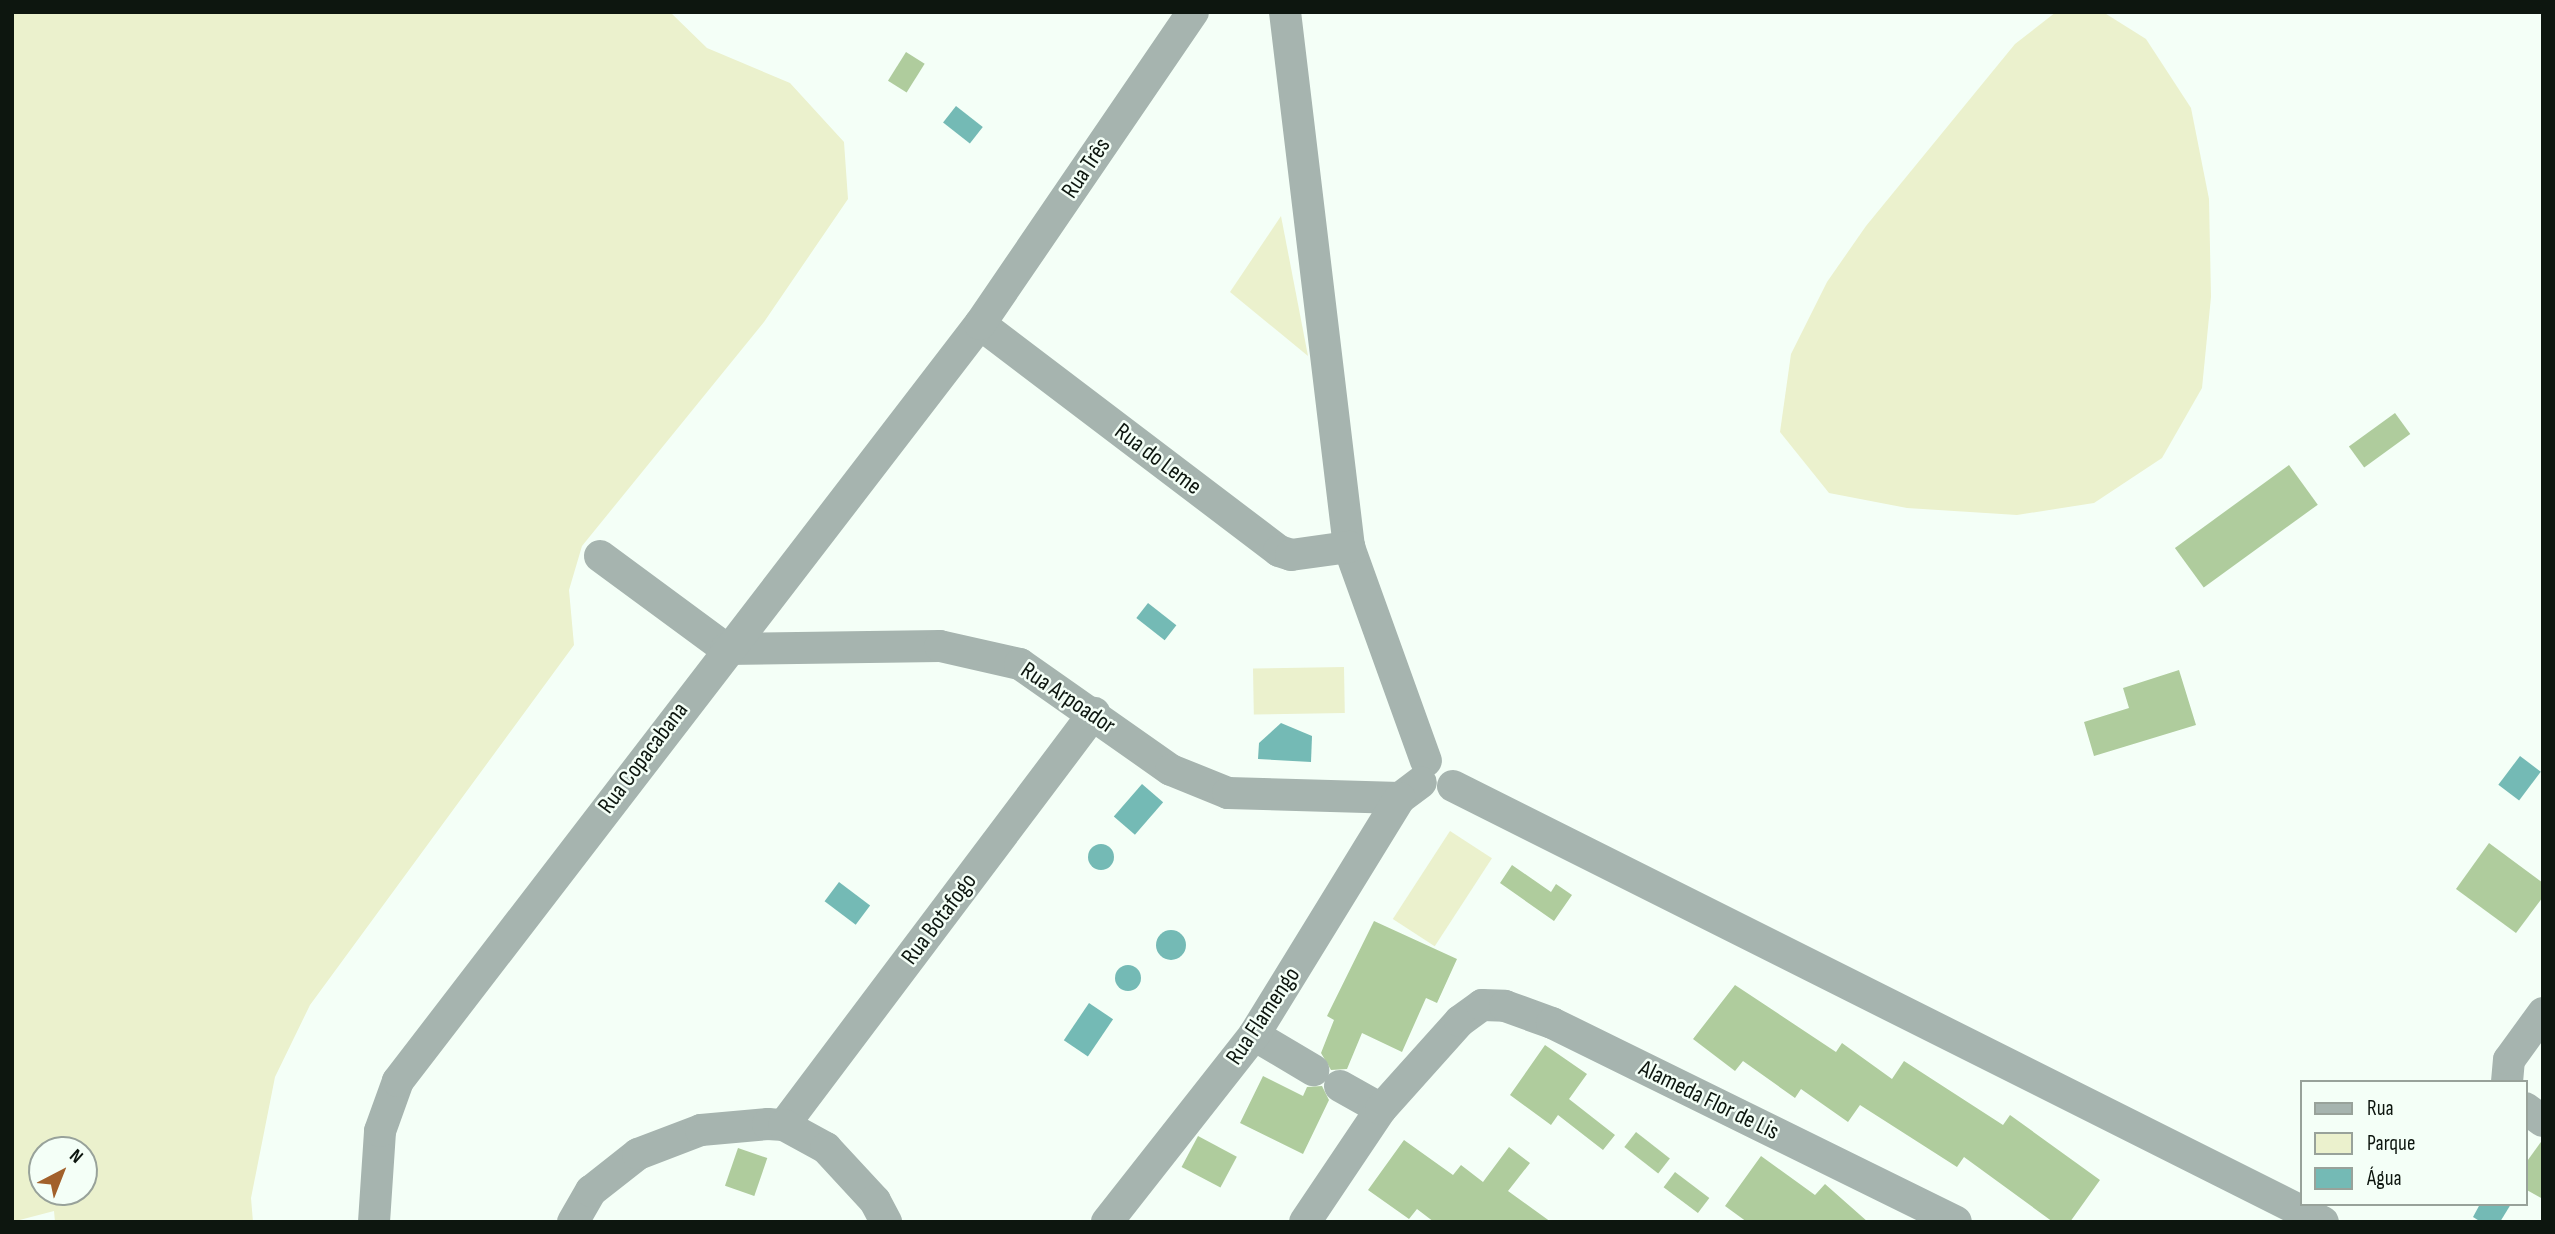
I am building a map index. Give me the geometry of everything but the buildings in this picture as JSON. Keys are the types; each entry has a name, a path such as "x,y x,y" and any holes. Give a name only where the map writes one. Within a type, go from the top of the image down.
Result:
{"street":[{"name":"Rua Três","path":"980,324 1193,12"},
{"path":"1285,12 1349,547 1390,677 1416,780"},
{"name":"Rua do Leme","path":"980,324 1279,551 1291,555 1349,547"},
{"name":"Rua Copacabana","path":"374,1222 380,1131 398,1081 726,649 980,324"},
{"path":"600,556 726,649"},
{"name":"Rua Arpoador","path":"726,649 978,650 1020,664 1094,713 1171,770 1228,793 1416,780 1436,793 1453,786 2323,1222"},
{"name":"Rua Botafogo","path":"784,1125 1094,713"},
{"name":"Rua Flamengo","path":"1107,1222 1254,1035 1416,780"},
{"name":"Alameda Flor de Lis","path":"1381,1109 1460,1021 1482,1005 1506,1006 1552,1023 1956,1222"},
{"path":"2508,1071 2543,1013"},
{"path":"1254,1035 1381,1109 1311,1220"},
{"path":"2527,1109 2543,1121"},
{"path":"573,1222 591,1192 638,1154 701,1130 784,1125 851,1172 886,1222"}],"green space":[{"path":"12,12 670,12 707,48 790,83 844,142 848,199 764,322 582,546 569,590 574,645 310,1005 275,1077 251,1198 253,1222 55,1222 54,1211 12,1222"},
{"path":"2056,12 2103,12 2146,39 2191,108 2209,199 2211,297 2202,388 2162,458 2094,503 2017,515 1907,508 1829,493 1780,432 1791,354 1827,282 1866,226 2015,44"},
{"path":"1281,216 1308,356 1230,292"},
{"path":"1344,667 1345,713 1254,715 1253,669"},
{"path":"1450,831 1492,858 1435,946 1393,919"}],"water":[{"path":"956,106 983,127 970,143 943,123"},
{"path":"1148,603 1176,625 1165,640 1136,618"},
{"path":"1281,723 1312,736 1311,762 1258,759 1259,743"},
{"path":"2520,756 2541,772 2519,800 2498,785"},
{"path":"1142,784 1163,802 1135,835 1114,816"},
{"path":"1101,844 1110,848 1114,857 1110,866 1101,870 1092,866 1088,857 1092,848"},
{"path":"839,882 870,905 856,925 825,901"},
{"path":"1171,930 1177,931 1185,939 1185,951 1177,959 1171,960 1165,959 1157,951 1156,945 1157,939 1165,931"},
{"path":"1128,965 1137,969 1141,978 1137,987 1128,991 1119,987 1115,978 1119,969"},
{"path":"1089,1003 1113,1019 1088,1057 1064,1040"},
{"path":"2479,1206 2510,1206 2500,1222 2481,1222 2473,1217"}]}
